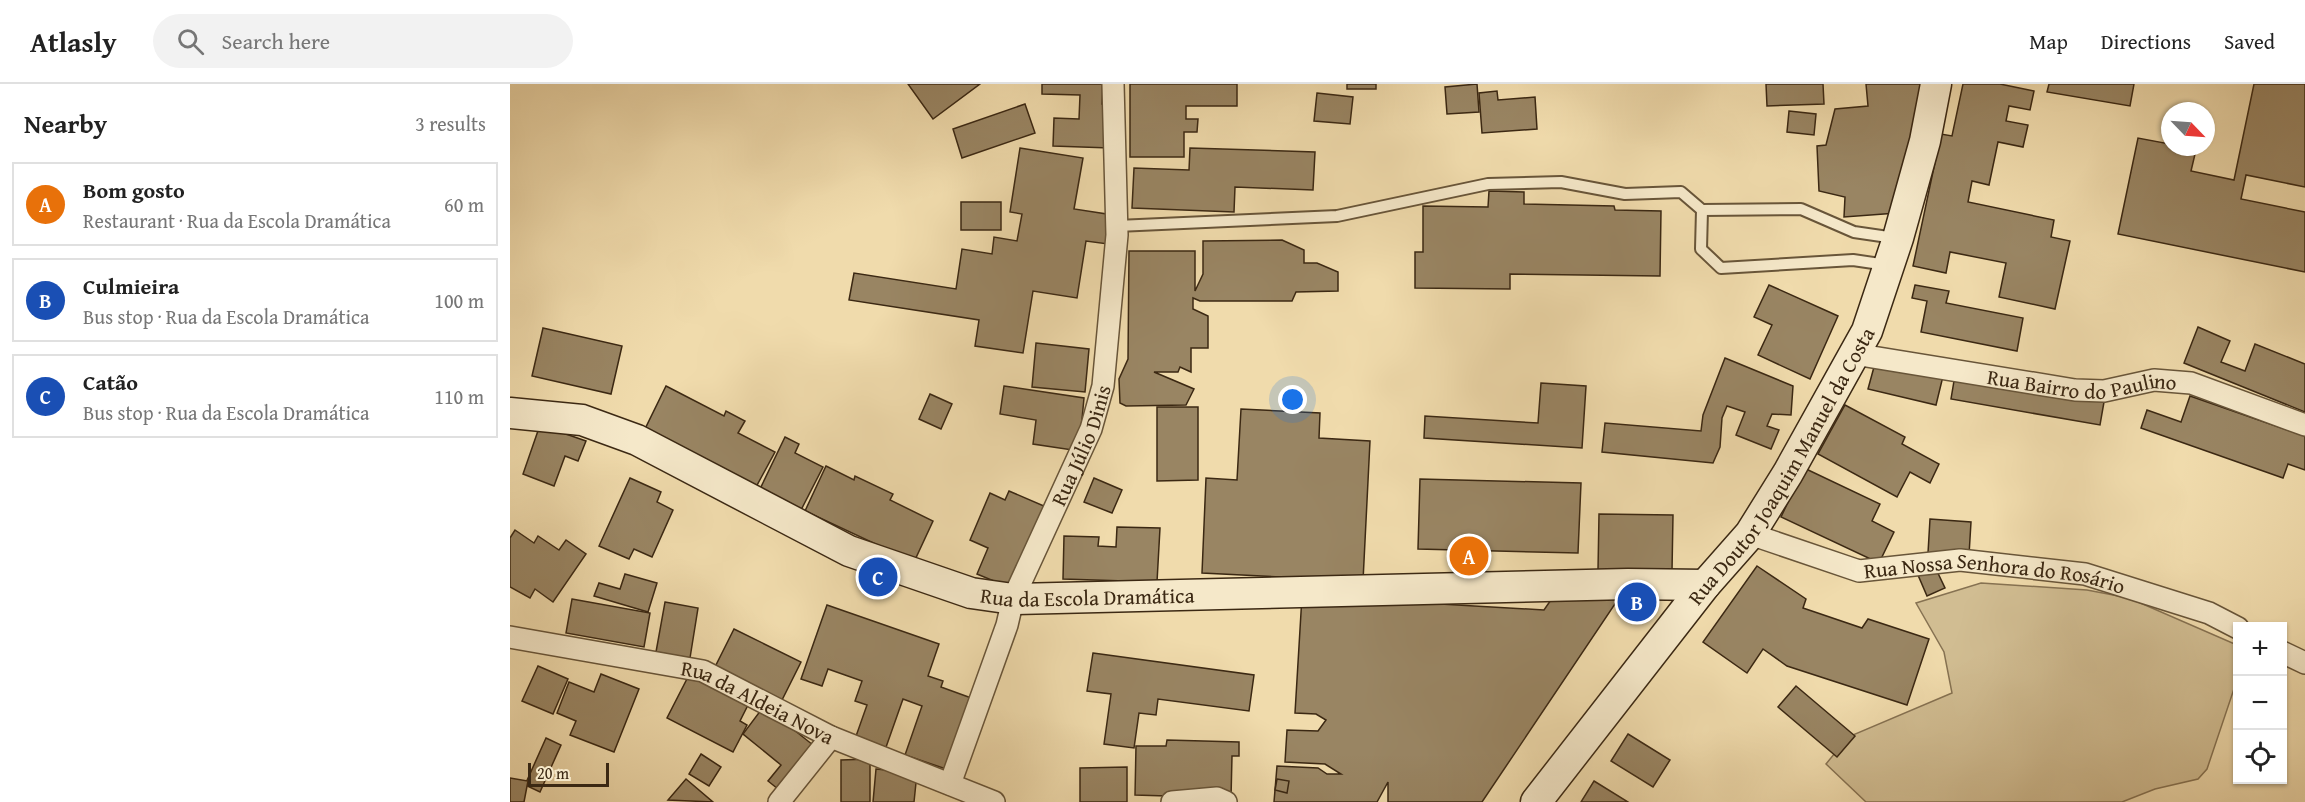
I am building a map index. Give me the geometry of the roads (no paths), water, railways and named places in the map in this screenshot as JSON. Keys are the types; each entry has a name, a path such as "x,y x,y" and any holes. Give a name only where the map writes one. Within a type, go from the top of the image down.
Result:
{"street":[{"name":"Rua Júlio Dinis","path":"950,784 1013,599 1091,429 1103,386 1110,336 1117,226 1113,84"},
{"name":"Rua Doutor Joaquim Manuel da Costa","path":"1536,802 1705,585 1750,534 1788,473 1867,331 1894,252 1925,141 1936,84"},
{"name":"Rua Bairro do Paulino","path":"1854,354 2075,390 2104,391 2154,380 2191,383 2305,425"},
{"name":"Rua da Escola Dramática","path":"510,413 582,420 637,440 849,551 971,593 1013,599 1628,584 1705,585"},
{"name":"Rua Nossa Senhora do Rosário","path":"1750,534 1859,571 1960,560 2085,574 2209,613 2233,625"},
{"name":"Rua da Aldeia Nova","path":"510,637 703,671 831,737 994,802"},
{"path":"2287,654 2305,663"},
{"path":"779,802 831,737"},
{"path":"1172,802 1217,798 1226,802"}],"lane":[{"path":"1117,226 1337,216 1488,184 1561,182 1624,194 1681,192 1702,210 1801,209 1894,252"},
{"path":"1702,210 1701,249 1721,268 1814,264 1853,260 1894,252"}],"place":[{"name":"Bom gosto","path":"1469,556"},
{"name":"Catão","path":"878,577"},
{"name":"Culmieira","path":"1637,602"}]}
